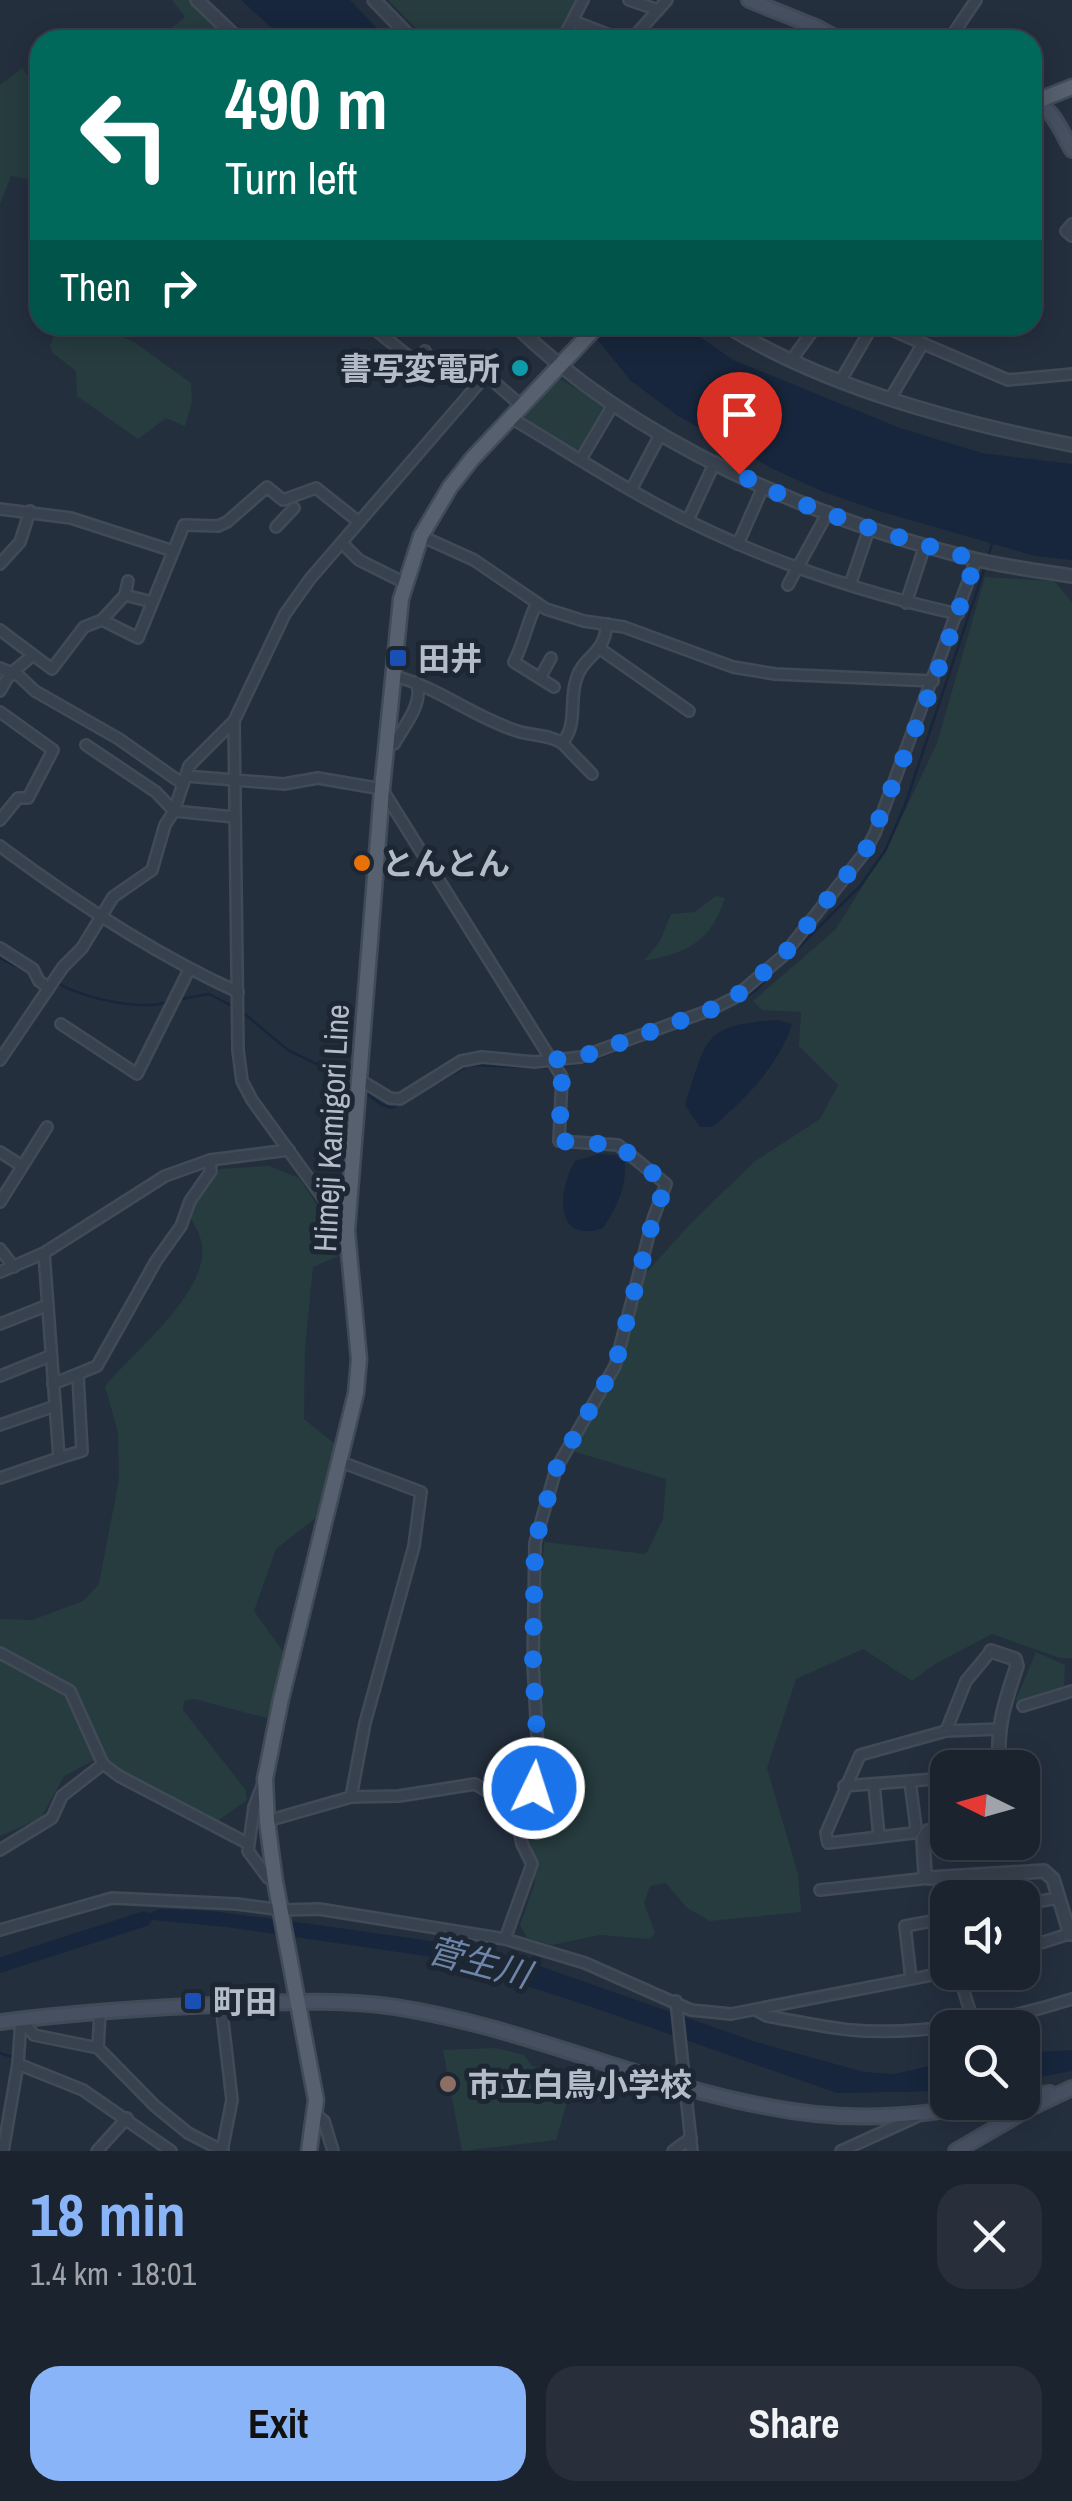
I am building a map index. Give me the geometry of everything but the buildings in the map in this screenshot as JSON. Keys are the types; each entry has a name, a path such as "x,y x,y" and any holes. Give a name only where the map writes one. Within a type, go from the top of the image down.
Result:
{"main road":[{"path":"749,0 823,30"},
{"path":"1042,98 1072,86"},
{"path":"1042,110 1072,150"},
{"name":"Himeji Kamigori Line","path":"309,2151 316,2100 275,1881 265,1779 280,1699 356,1393 359,1359 347,1230 382,789 405,583 421,536 450,487 589,335"},
{"path":"0,2022 296,1997 392,2007 456,2019 685,2083 816,2114 930,2113"},
{"path":"1040,2094 1070,2089"},
{"path":"1040,2104 1070,2089"},
{"path":"956,2151 1009,2120"}],"street":[{"path":"197,0 229,30"},
{"path":"374,0 403,30"},
{"path":"568,30 583,0"},
{"path":"630,0 658,10"},
{"path":"637,30 667,0"},
{"path":"955,30 976,0"},
{"path":"573,21 599,30"},
{"path":"1072,224 1066,231 1072,236"},
{"path":"382,335 416,362"},
{"path":"526,335 560,367 613,404 763,487 869,529 976,560 1072,576"},
{"path":"741,335 890,399 997,430 1072,445"},
{"path":"792,359 810,335"},
{"path":"841,380 870,335"},
{"path":"898,335 1008,380 1072,374"},
{"path":"890,399 922,346"},
{"path":"406,375 425,351"},
{"path":"0,1060 63,967 82,948 113,897 152,870 165,825 190,766 234,721 285,614 310,579 486,375 516,412 581,459 688,520 738,544 850,586 958,614"},
{"path":"581,459 613,404"},
{"path":"630,490 660,433"},
{"path":"688,520 715,462"},
{"path":"102,620 138,638 184,525 218,526 227,522 267,487 283,500 316,488 359,522"},
{"path":"738,544 763,487"},
{"path":"0,508 70,518 174,551"},
{"path":"276,527 294,508"},
{"path":"0,563 20,542 30,512"},
{"path":"788,585 828,512"},
{"path":"850,586 869,529"},
{"path":"421,536 474,560 546,610 624,626 744,669 934,682"},
{"path":"342,543 360,560 405,583"},
{"path":"906,602 924,545"},
{"path":"360,1080 390,1098 400,1099 461,1061 482,1057 535,1062 581,1057 734,998 783,956 865,852 934,682 976,560"},
{"path":"0,630 52,669 84,627 102,620 125,595 128,580"},
{"path":"125,595 152,602"},
{"path":"537,602 528,620 530,631 514,662 554,687"},
{"path":"562,743 571,728 576,679 606,641 608,624"},
{"path":"600,648 672,707 688,711"},
{"path":"0,691 5,671 32,656"},
{"path":"540,678 551,658"},
{"path":"5,671 19,676 35,691 184,780 284,784 318,778 382,789 562,1077 559,1141 618,1145 666,1184 615,1366 556,1469 535,1543 533,1664 539,1770 518,1823 522,1844 532,1864 505,1939"},
{"path":"394,676 416,682 462,708 518,732 553,738 592,774"},
{"path":"386,746 394,744 417,703 420,694 416,682"},
{"path":"0,712 53,750 28,798 18,798 0,820"},
{"path":"234,721 242,1081 347,1230"},
{"path":"86,745 156,792 174,811 234,816"},
{"path":"0,846 55,887 190,970 238,992"},
{"path":"0,948 33,968 39,981 49,988"},
{"path":"61,1024 137,1074 190,970"},
{"path":"0,1202 47,1127"},
{"path":"0,1272 44,1253 165,1176 210,1160 289,1150"},
{"path":"0,1152 22,1166"},
{"path":"54,1384 97,1366 156,1261 182,1226 190,1201 210,1171 210,1160"},
{"path":"0,1249 14,1267"},
{"path":"44,1253 59,1458"},
{"path":"0,1324 48,1305"},
{"path":"0,1376 50,1356"},
{"path":"0,1478 82,1451 78,1376"},
{"path":"0,1425 55,1406"},
{"path":"341,1462 421,1492 414,1546 365,1722 351,1797"},
{"path":"946,1731 966,1681 991,1650 1016,1659 1017,1666 1003,1705 1001,1750"},
{"path":"0,1653 70,1690 103,1764 247,1843"},
{"path":"1023,1706 1072,1691"},
{"path":"910,1781 916,1828 913,1834 828,1843 826,1832 860,1755 946,1731 1001,1729"},
{"path":"0,1850 52,1818 62,1796 103,1764"},
{"path":"265,1779 254,1807 247,1843 256,1864 275,1881"},
{"path":"844,1786 930,1779"},
{"path":"267,1822 351,1797 399,1796 476,1784 520,1811"},
{"path":"874,1784 879,1837"},
{"path":"929,1878 925,1874 922,1839 930,1832"},
{"path":"820,1890 1044,1871 1053,1879 1071,1936 1040,1944"},
{"path":"0,1930 112,1898 237,1904 283,1913 319,1909 350,1912 505,1939 585,1963 691,2010 730,2014 930,1975"},
{"path":"1040,1901 1058,1898"},
{"path":"911,1979 905,1926 930,1921"},
{"path":"1035,2010 1072,1999"},
{"path":"21,2019 34,2035 98,2048 155,2106 188,2133 222,2151 232,2100 221,2004"},
{"path":"676,2004 692,2151"},
{"path":"756,2010 768,2016 853,2030 930,2027"},
{"path":"98,2048 100,2012"},
{"path":"3,2151 18,2064 21,2019"},
{"path":"18,2064 83,2090 171,2151"},
{"path":"316,2114 324,2120 332,2151"},
{"path":"841,2151 919,2115"},
{"path":"96,2151 128,2118"},
{"path":"673,2151 690,2138"}],"green space":[{"path":"172,0 189,0 220,30 169,30 185,17"},
{"path":"388,0 579,0 563,30 418,30"},
{"path":"22,68 30,79 30,180 11,176 0,204 0,85"},
{"path":"54,335 118,335 134,342 191,383 192,402 185,426 166,418 138,439 77,396 76,371 50,346"},
{"path":"555,380 562,380 604,406 579,449 525,420 524,413"},
{"path":"985,577 1054,581 1072,602 1072,1658 1060,1658 992,1634 935,1664 912,1681 863,1649 796,1679 767,1768 798,1874 801,1912 710,1921 687,1908 666,1883 650,1886 644,1903 655,1933 650,1939 600,1935 552,1945 527,1938 520,1925 535,1883 524,1821 544,1767 538,1643 544,1542 646,1554 663,1519 666,1479 569,1450 618,1359 628,1293 691,1223 754,1162 820,1119 838,1085 799,1046 801,1012 762,1010 753,1001 835,930 888,846 937,743"},
{"path":"716,896 725,898 705,935 685,949 644,961 660,941 671,914 695,912"},
{"path":"269,1166 299,1178 330,1224 339,1256 313,1267 305,1349 304,1419 336,1445 318,1516 276,1549 254,1611 285,1654 267,1718 194,1699 184,1701 183,1710 245,1789 247,1800 216,1822 118,1770 102,1756 64,1776 41,1818 0,1836 0,1619 32,1620 83,1601 99,1584 119,1479 118,1433 105,1386 184,1299 195,1279 202,1259 201,1241 188,1212 220,1169"},
{"path":"1036,1652 1065,1665 1064,1686 1015,1702"},
{"path":"496,2048 524,2055 532,2066 574,2078 556,2140 462,2151 443,2050"}],"water":[{"path":"241,0 350,0 378,30 274,30"},
{"path":"594,335 697,335 733,360 900,428 982,453 1072,464 1072,560 1035,556 824,492 773,469 678,416 630,380"},
{"path":"778,1020 792,1024 770,1067 724,1117 712,1127 700,1127 685,1105 711,1039 734,1026"},
{"path":"599,1154 615,1155 625,1163 622,1189 603,1228 575,1229 564,1212 569,1173 575,1161"},
{"path":"159,1909 211,1911 438,1942 531,1963 756,2042 864,2072 894,2074 930,2066 930,2091 837,2093 439,1958 226,1927 153,1920 124,1925"},
{"path":"1072,2050 1072,2071 1040,2077 1040,2052"}],"waterway":[{"path":"988,557 993,541"},
{"path":"558,1067 586,1062 676,1028 724,1009 755,991 860,886 885,851 905,805 986,564"},
{"path":"0,958 30,973"},
{"path":"56,982 111,1001 142,1005 169,1002"},
{"path":"176,1000 209,994 234,1007"},
{"path":"241,1011 288,1050 352,1081"},
{"path":"365,1092 392,1108 469,1065 551,1068"},
{"name":"菅生川","path":"0,1965 144,1919"},
{"path":"0,2053 17,2059"},
{"path":"93,2091 164,2141"}],"place":[{"name":"書写変電所","path":"520,368"},
{"name":"田井","path":"398,658"},
{"name":"とんとん","path":"362,863"},
{"name":"町田","path":"193,2001"},
{"name":"市立白鳥小学校","path":"448,2084"}],"route":[{"path":"534,1788 539,1770 533,1664 535,1543 556,1469 615,1366 666,1184 618,1145 559,1141 562,1077 551,1060 581,1057 710,1010 734,998 783,956 865,852 934,682 976,560 869,529 739,474"}]}
